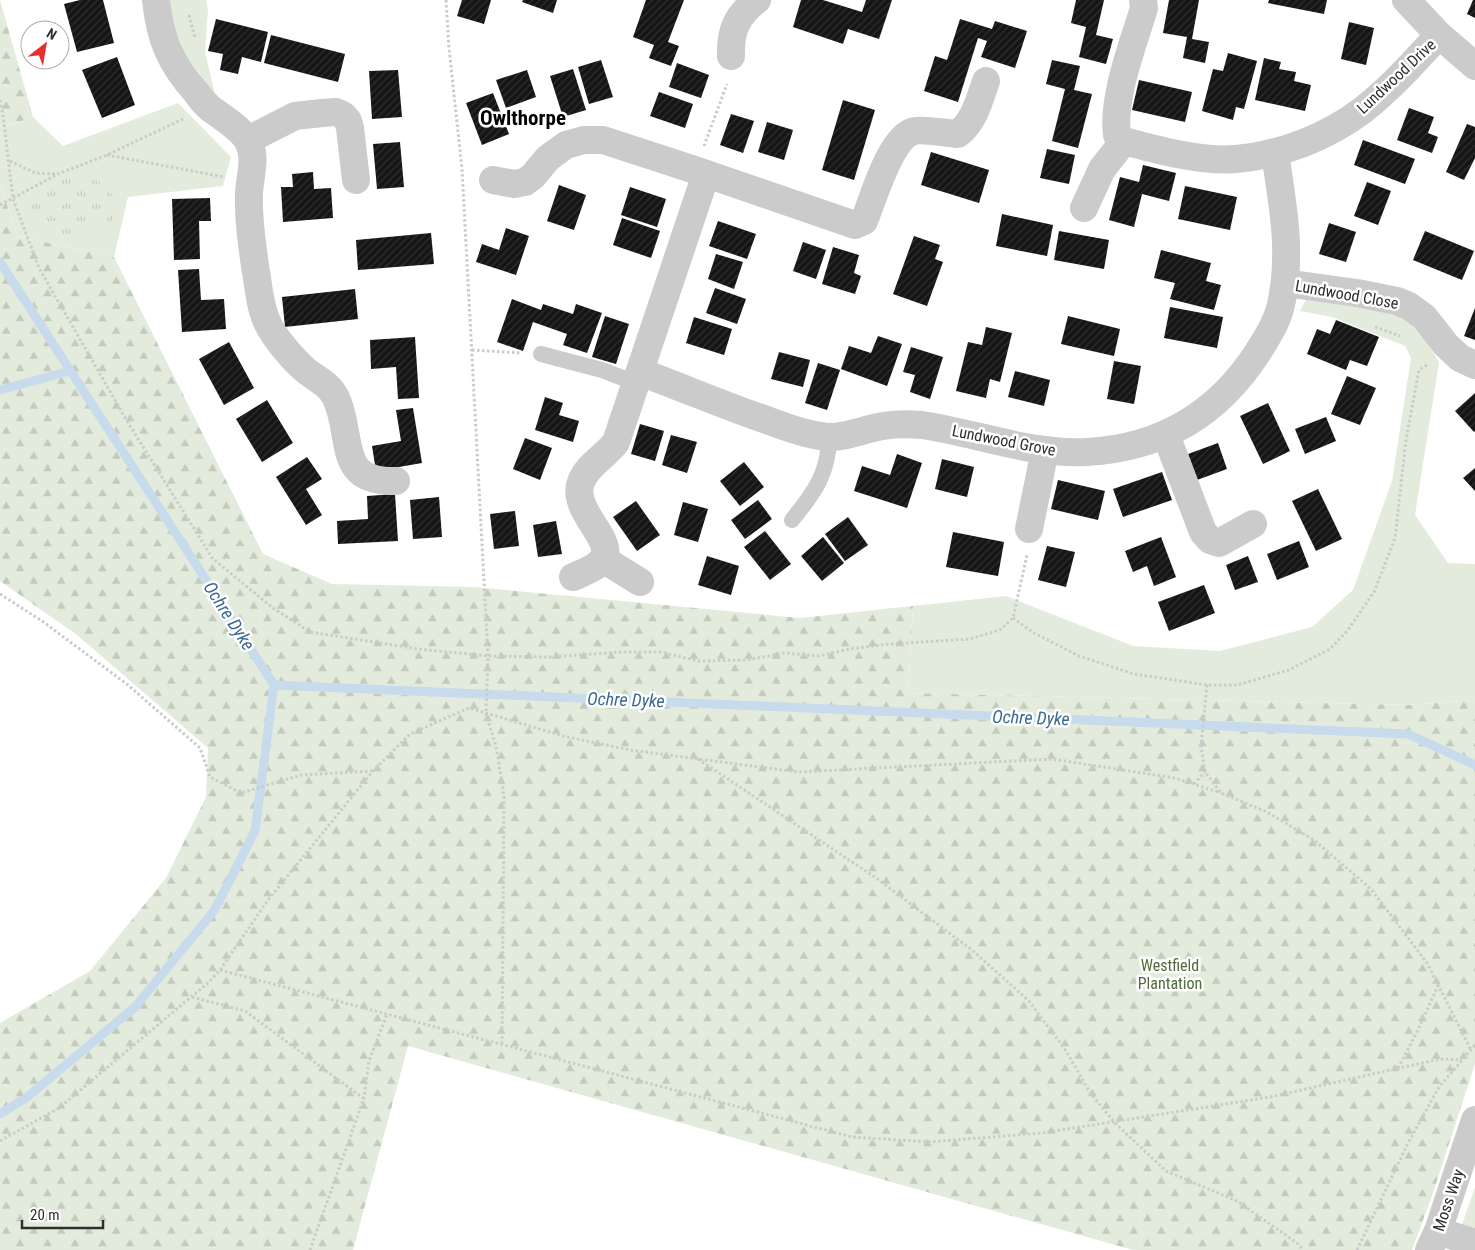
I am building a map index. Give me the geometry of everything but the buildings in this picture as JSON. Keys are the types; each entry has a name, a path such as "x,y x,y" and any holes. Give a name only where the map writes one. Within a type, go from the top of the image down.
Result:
{"street":[{"path":"156,0 158,21 169,55 185,80 209,107 248,140 253,161 249,206 252,241 260,298 268,324 282,345 303,368 330,387 342,421 347,447 357,470 368,478 381,482 396,481"},
{"path":"730,56 734,26 745,9 757,0"},
{"path":"1084,208 1102,169 1124,141 1117,135 1115,123 1117,101 1144,8 1144,0"},
{"path":"1406,0 1439,35 1475,66"},
{"name":"Lundwood Drive","path":"1124,141 1189,156 1236,159 1275,152 1302,144 1336,128 1363,109 1393,83 1439,35"},
{"path":"493,180 514,184 525,182 534,176 548,158 566,145 584,140 604,140 855,225 864,222 892,151 900,140 914,131 958,134 967,127 974,115 986,81"},
{"path":"248,140 295,116 336,112 343,115 348,121 356,180"},
{"name":"Lundwood Grove","path":"638,377 800,432 829,437 907,423 936,427 1045,450 1086,452 1126,447 1166,435 1202,414 1229,390 1252,362 1271,332 1282,303 1287,254 1285,217 1275,152"},
{"path":"574,578 596,566 603,559 605,549 601,538 583,508 579,494 581,483 586,473 616,442 638,377 700,172"},
{"name":"Lundwood Close","path":"1285,283 1357,293 1397,301 1409,306 1424,316 1450,349 1460,358 1475,365"},
{"path":"1166,435 1203,532 1210,540 1219,543 1253,524"},
{"path":"1029,529 1045,450"},
{"path":"603,559 640,582"},
{"name":"Moss Way","path":"1434,1240 1475,1120"},
{"path":"1434,1240 1475,1243"}],"lane":[{"path":"541,354 638,377"},
{"path":"792,520 814,492 824,473 829,454 829,437"}],"path":[{"path":"446,0 450,66 462,169 488,656 486,714 496,746 504,796 502,1044"},
{"path":"700,172 729,80 730,56"},
{"path":"0,100 13,199 39,268 127,421 213,559 273,608 310,632 418,649 488,656 660,652 699,660 747,660 784,653 819,656 850,649 889,644 970,639 1000,630 1013,618 1030,544 1029,529"},
{"path":"0,205 58,174 107,155 209,107"},
{"path":"107,155 250,182"},
{"path":"9,161 35,173 58,174"},
{"path":"1367,324 1402,336"},
{"path":"1419,370 1450,349"},
{"path":"472,350 541,354"},
{"path":"1013,618 1034,633 1078,656 1134,674 1207,685 1237,685 1289,670 1330,649 1348,630 1374,592 1395,538 1406,440 1420,362"},
{"path":"0,594 42,621 128,685 200,748 210,777 241,793 301,775 373,771"},
{"path":"1207,685 1201,743 1205,772 1221,793"},
{"path":"0,1141 59,1108 209,982 220,970 268,900 373,771 410,734 469,708 563,736 630,750 798,772 1052,760 1175,778 1221,793 1267,812 1314,840 1371,889 1427,964 1471,1050"},
{"path":"698,759 876,878 972,950 1029,1001 1066,1052 1091,1094 1115,1123 1166,1171 1237,1201 1297,1243 1303,1250"},
{"path":"1194,784 1205,772"},
{"path":"220,970 852,1137 929,1142 1042,1133 1115,1123 1270,1097 1440,1059 1462,1060"},
{"path":"1398,1068 1418,1030 1438,985"},
{"path":"192,996 245,1011 364,1098"},
{"path":"310,1250 364,1098 368,1061 387,1014"},
{"path":"1357,1250 1407,1145 1438,1087 1475,1044"}],"green space":[{"path":"0,0 33,117 0,128"},
{"path":"166,0 206,0 208,10 205,52 215,94 185,55 170,19"},
{"path":"178,103 231,157 223,186 128,197 114,257 17,236 0,183 0,128 33,117 63,146"},
{"path":"75,170 104,184 116,200 111,224 58,240 37,218 28,200"},
{"name":"Westfield Plantation","path":"0,183 17,236 114,257 263,554 332,584 475,587 800,618 913,606 908,693 1409,705 1475,700 1475,1064 1432,1196 1412,1250 1133,1250 408,1046 353,1250 0,1250 0,1023 90,971 166,878 206,797 208,748 77,635 0,581"},
{"path":"1306,299 1362,305 1405,317 1430,347 1439,362 1415,515 1448,563 1475,564 1475,700 1409,705 908,693 913,606 1006,596 1133,646 1220,651 1312,627 1353,590 1392,481 1411,358 1405,346 1332,317 1300,311"},
{"path":"1475,1187 1475,1250 1453,1250"}],"waterway":[{"name":"Ochre Dyke","path":"0,262 274,685 1408,734 1475,765"},
{"path":"0,390 70,371"},
{"path":"0,1114 26,1098 135,1007 214,911 255,831 274,685"}],"district":[{"name":"Owlthorpe","path":"523,118"}]}
